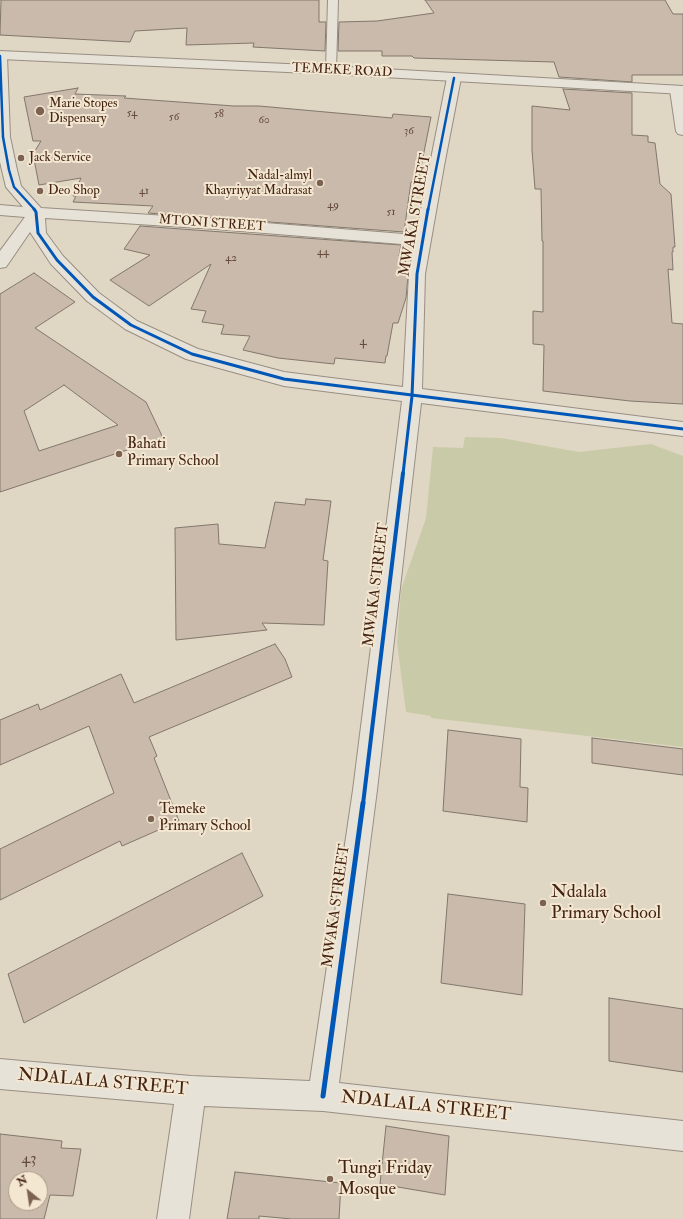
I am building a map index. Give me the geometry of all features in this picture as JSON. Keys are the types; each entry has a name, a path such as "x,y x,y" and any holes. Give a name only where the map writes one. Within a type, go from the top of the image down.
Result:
{"street":[{"name":"TEMEKE ROAD","path":"0,56 331,70 680,90"},
{"path":"0,56 1,137 14,187 36,212 38,233 57,260 93,296 131,325 192,354 284,379 412,396 510,406 683,429"},
{"name":"MWAKA STREET","path":"322,1096 365,790 412,396 417,274 436,166 454,78"},
{"path":"680,90 683,131"},
{"name":"MTONI STREET","path":"0,210 215,224 424,241"},
{"path":"0,263 36,212"},
{"name":"NDALALA STREET","path":"0,1074 191,1091 322,1096 683,1136"},
{"path":"173,1219 191,1091"}],"lane":[{"path":"331,70 333,0"}],"green space":[{"path":"465,437 501,438 579,452 651,444 683,456 683,747 431,718 431,716 406,712 397,643 401,590 426,518 433,447 463,448"}],"building":[{"path":"1,0 319,0 319,22 326,22 325,51 253,47 254,43 186,45 187,28 135,31 130,42 0,35"},
{"path":"425,0 665,0 673,14 683,14 683,75 632,75 632,82 559,77 554,62 414,58 412,56 382,56 382,51 338,51 339,22 377,21 434,13"},
{"path":"78,88 75,94 126,96 124,98 234,106 259,106 392,118 393,114 431,117 418,182 411,182 404,232 148,213 153,206 73,202 76,196 73,196 81,178 39,185 33,154 41,141 33,141 24,97"},
{"path":"563,89 632,93 632,135 648,136 648,142 655,143 660,184 671,194 675,247 673,247 672,252 673,270 668,269 672,323 683,324 683,404 630,401 543,391 544,345 533,344 533,311 543,312 543,241 541,189 535,189 532,150 532,106 570,110"},
{"path":"140,226 401,245 399,256 406,257 405,265 409,265 406,298 398,323 393,323 385,363 335,358 334,364 278,358 243,350 250,336 221,334 224,325 202,322 206,311 191,309 211,264 149,306 110,280 150,255 124,249"},
{"path":"34,273 75,302 35,328 146,402 163,438 0,492 0,294","holes":["64,385 118,425 39,451 24,411"]},
{"path":"306,499 331,501 323,560 328,561 324,625 262,623 267,630 176,640 175,528 218,524 219,544 265,548 275,502 305,505"},
{"path":"275,644 285,659 292,677 149,737 157,756 154,758 179,821 122,846 120,841 0,900 0,849 114,793 89,726 0,765 0,720 38,704 40,710 121,674 134,703"},
{"path":"448,730 521,739 520,787 528,788 527,822 443,811"},
{"path":"592,738 683,749 683,775 592,763"},
{"path":"242,853 263,896 24,1023 8,974"},
{"path":"448,894 525,904 522,995 441,983"},
{"path":"609,998 683,1009 683,1072 609,1061"},
{"path":"386,1126 449,1136 445,1195 380,1184"},
{"path":"0,1134 62,1141 61,1148 81,1149 73,1196 50,1195 48,1203 48,1171 8,1171 8,1211 46,1211 44,1219 0,1219"},
{"path":"235,1172 341,1183 339,1219 292,1219 259,1216 259,1219 227,1219"}],"cycle path":[{"path":"0,56 3,137 9,170 14,187 36,212 38,233 57,260 93,297 131,325 192,354 284,379 683,429"},
{"path":"323,1096 365,790 412,396 417,274 436,166 454,78"}],"place":[{"name":"Marie Stopes Dispensary","path":"40,111"},
{"name":"Jack Service","path":"21,158"},
{"name":"Nadal-almyl Khayriyyat Madrasat","path":"320,183"},
{"name":"Deo Shop","path":"40,191"},
{"name":"Bahati Primary School","path":"119,454"},
{"name":"Temeke Primary School","path":"151,819"},
{"name":"Ndalala Primary School","path":"543,903"},
{"name":"Tungi Friday Mosque","path":"330,1179"}]}
